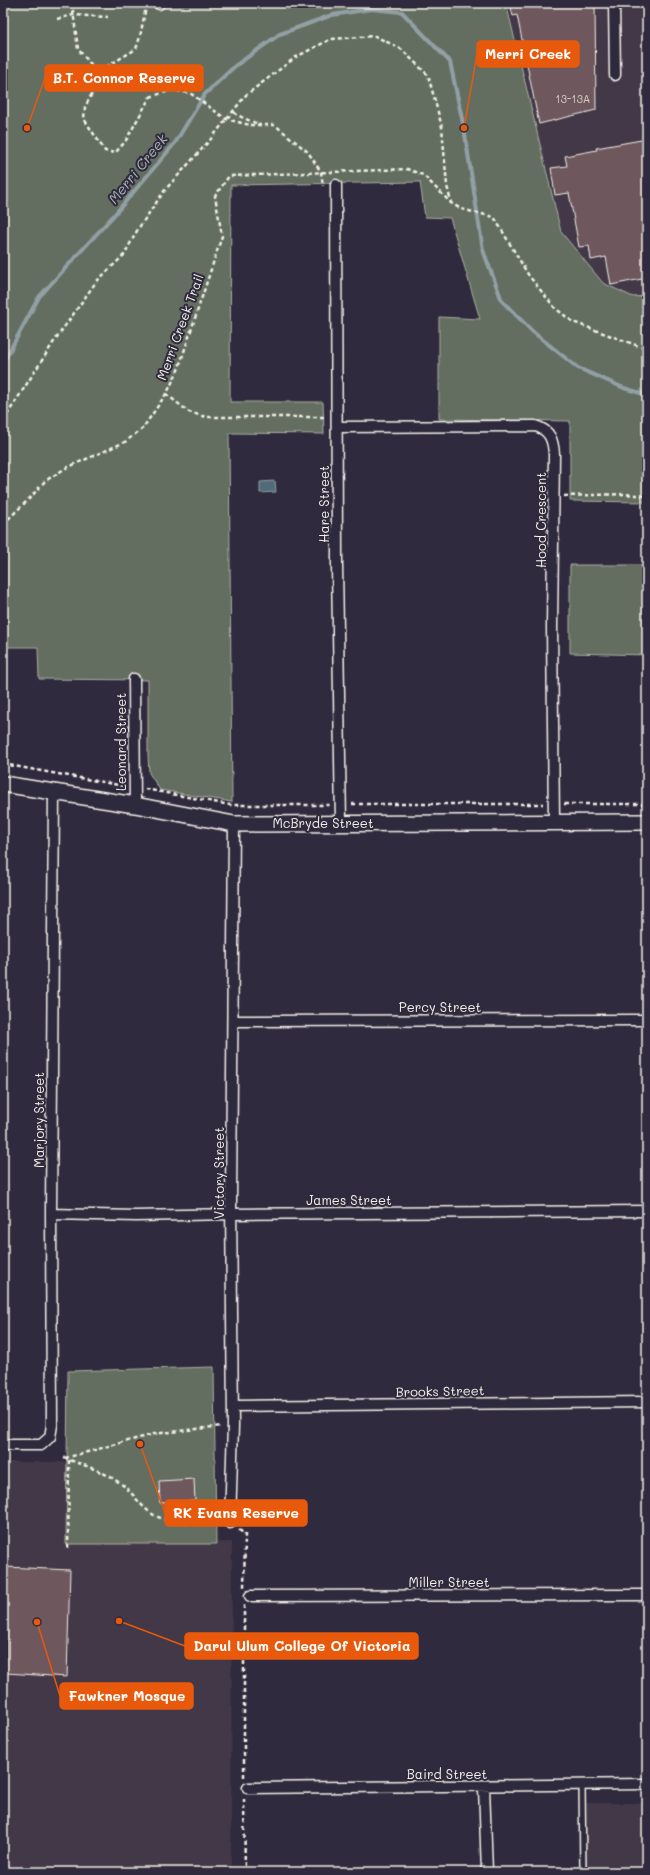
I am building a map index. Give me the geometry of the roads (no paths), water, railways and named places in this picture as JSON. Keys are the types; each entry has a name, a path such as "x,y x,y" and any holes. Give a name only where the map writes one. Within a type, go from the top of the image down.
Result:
{"street":[{"path":"614,3 615,75"},
{"name":"Hare Street","path":"336,185 336,422 340,823"},
{"name":"Hood Crescent","path":"336,422 521,426 542,428 547,431 553,443 554,497 552,627 554,822"},
{"name":"Leonard Street","path":"134,679 135,805"},
{"name":"McBryde Street","path":"3,784 135,805 234,824 647,822"},
{"name":"Marjory Street","path":"3,1445 41,1445 50,1436 52,1425 51,1214 54,793"},
{"name":"Victory Street","path":"230,1523 233,1425 231,1214 234,824"},
{"name":"Percy Street","path":"233,1021 647,1020"},
{"name":"James Street","path":"51,1214 136,1216 647,1211"},
{"name":"Brooks Street","path":"233,1406 647,1402"},
{"name":"Miller Street","path":"246,1596 647,1595"},
{"name":"Baird Street","path":"245,1788 484,1787 647,1784"},
{"path":"484,1787 487,1872"}],"lane":[{"path":"582,1784 583,1872"}],"water":[{"path":"275,481 276,492 260,493 260,482"}],"waterway":[{"name":"Merri Creek","path":"3,363 39,297 114,215 175,143 205,94 235,66 280,34 332,15 371,9 402,12 450,62 464,128 483,250 502,301 533,332 578,368 624,388 647,395"}],"place":[{"name":"B.T. Connor Reserve","path":"27,128"},
{"name":"Merri Creek","path":"464,128"},
{"name":"RK Evans Reserve","path":"140,1444"},
{"name":"Darul Ulum College Of Victoria","path":"119,1621"},
{"name":"Fawkner Mosque","path":"37,1622"}]}
